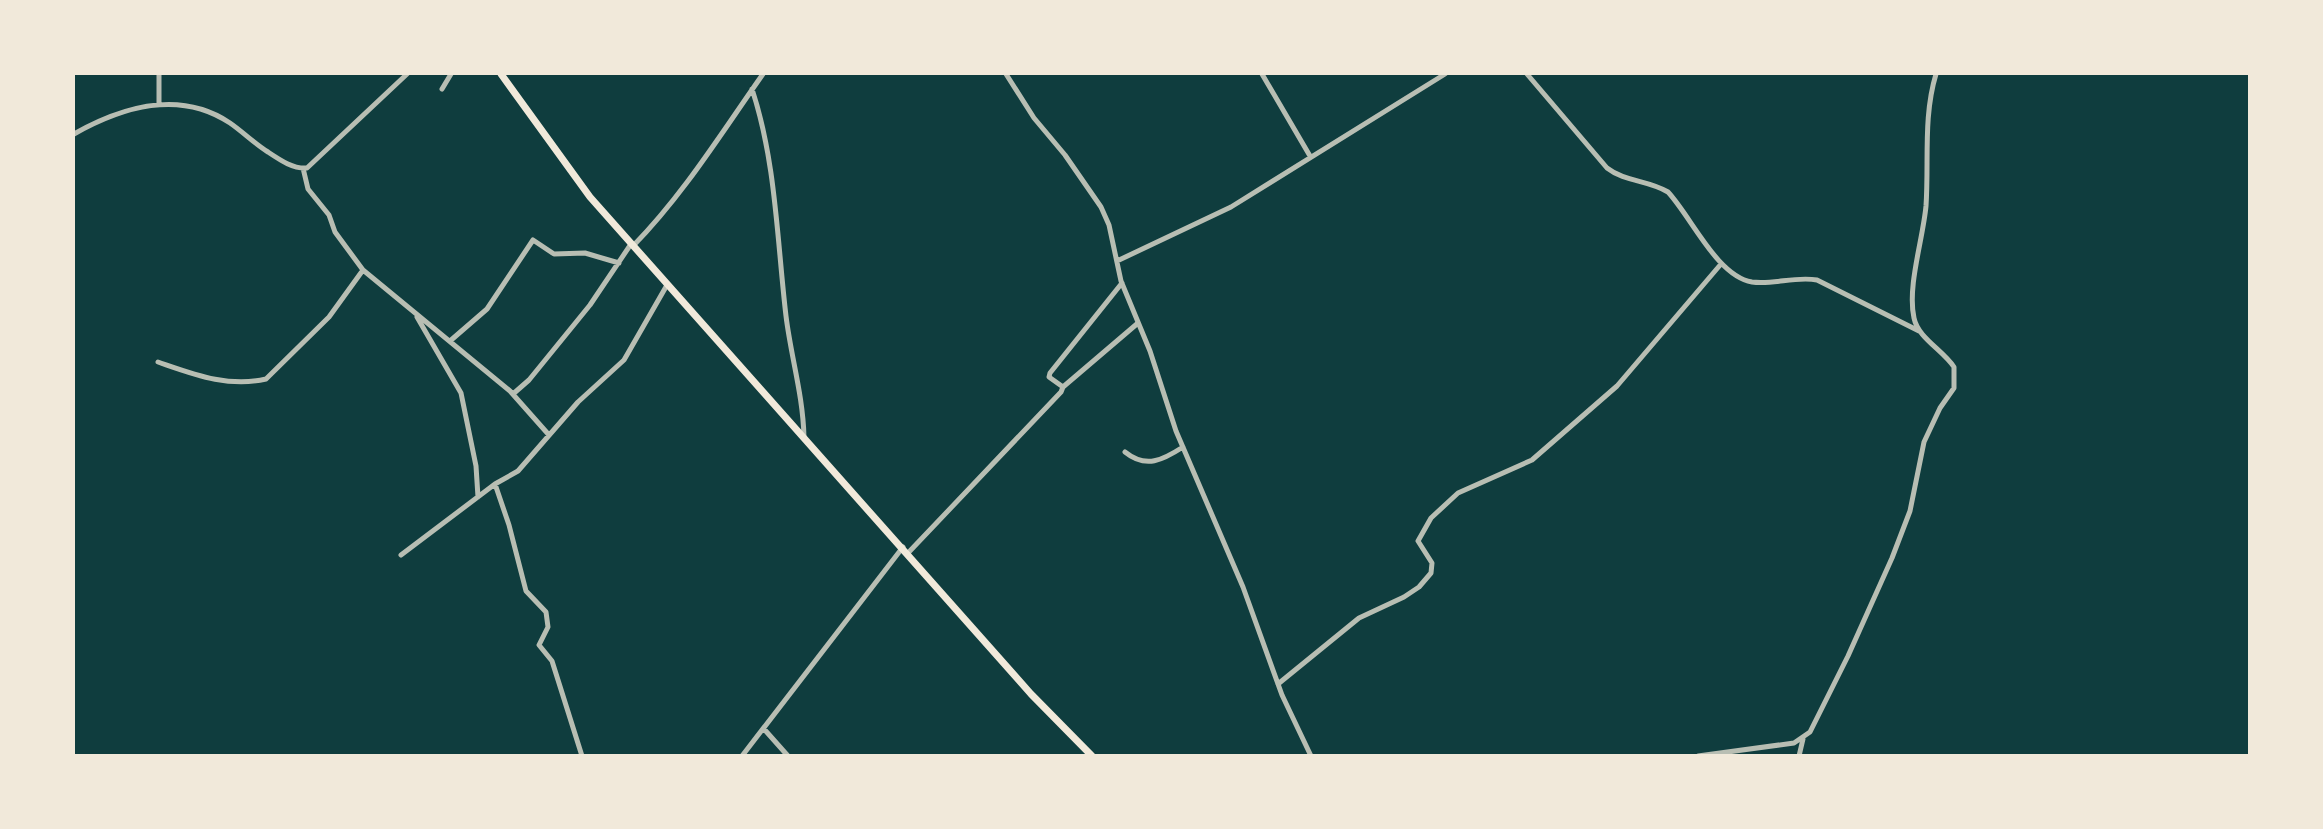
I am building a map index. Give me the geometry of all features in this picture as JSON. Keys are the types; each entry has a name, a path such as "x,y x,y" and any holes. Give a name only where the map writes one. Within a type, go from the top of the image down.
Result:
{"main road":[{"path":"501,74 590,197 1031,694 1091,755"}],"street":[{"path":"159,74 159,104"},
{"path":"74,134 102,118 133,107 159,104 197,107 229,122 279,159 303,169 313,165 407,74"},
{"path":"442,89 451,74"},
{"path":"513,394 554,350 632,245 656,222 696,172 763,74"},
{"path":"1006,74 1021,101 1065,155 1101,207 1109,225 1122,283 1183,447 1243,587 1278,684 1311,755"},
{"path":"1262,74 1310,156"},
{"path":"1117,261 1231,207 1445,74"},
{"path":"1527,74 1607,168 1622,177 1657,186 1668,192 1721,264 1749,282 1804,277 1817,280 1919,331 1954,367 1954,388 1924,442 1910,511 1892,558 1848,656 1803,739 1799,755"},
{"path":"1919,331 1912,306 1926,208 1930,132 1926,117 1936,74"},
{"path":"752,89 767,141 787,326 803,400 804,437"},
{"path":"303,169 308,189 329,215 335,232 363,270 513,394 549,435"},
{"path":"450,341 487,309 533,240 554,254 585,253 619,263"},
{"path":"1278,684 1365,614 1404,597 1428,579 1432,563 1418,541 1431,518 1458,493 1532,460 1573,425 1625,378 1721,264"},
{"path":"158,362 203,374 217,382 266,379 328,317 363,270"},
{"path":"1063,387 1049,377 1050,373 1122,283"},
{"path":"401,555 495,484 518,471 578,402 624,360 667,285"},
{"path":"414,312 461,393 476,466 478,498"},
{"path":"742,755 810,664 905,550 1063,387 1139,323"},
{"path":"1125,452 1148,463 1183,447"},
{"path":"495,484 526,591 545,612 548,627 539,645 552,661 582,755"},
{"path":"764,729 788,755"},
{"path":"1698,755 1803,739"}]}
